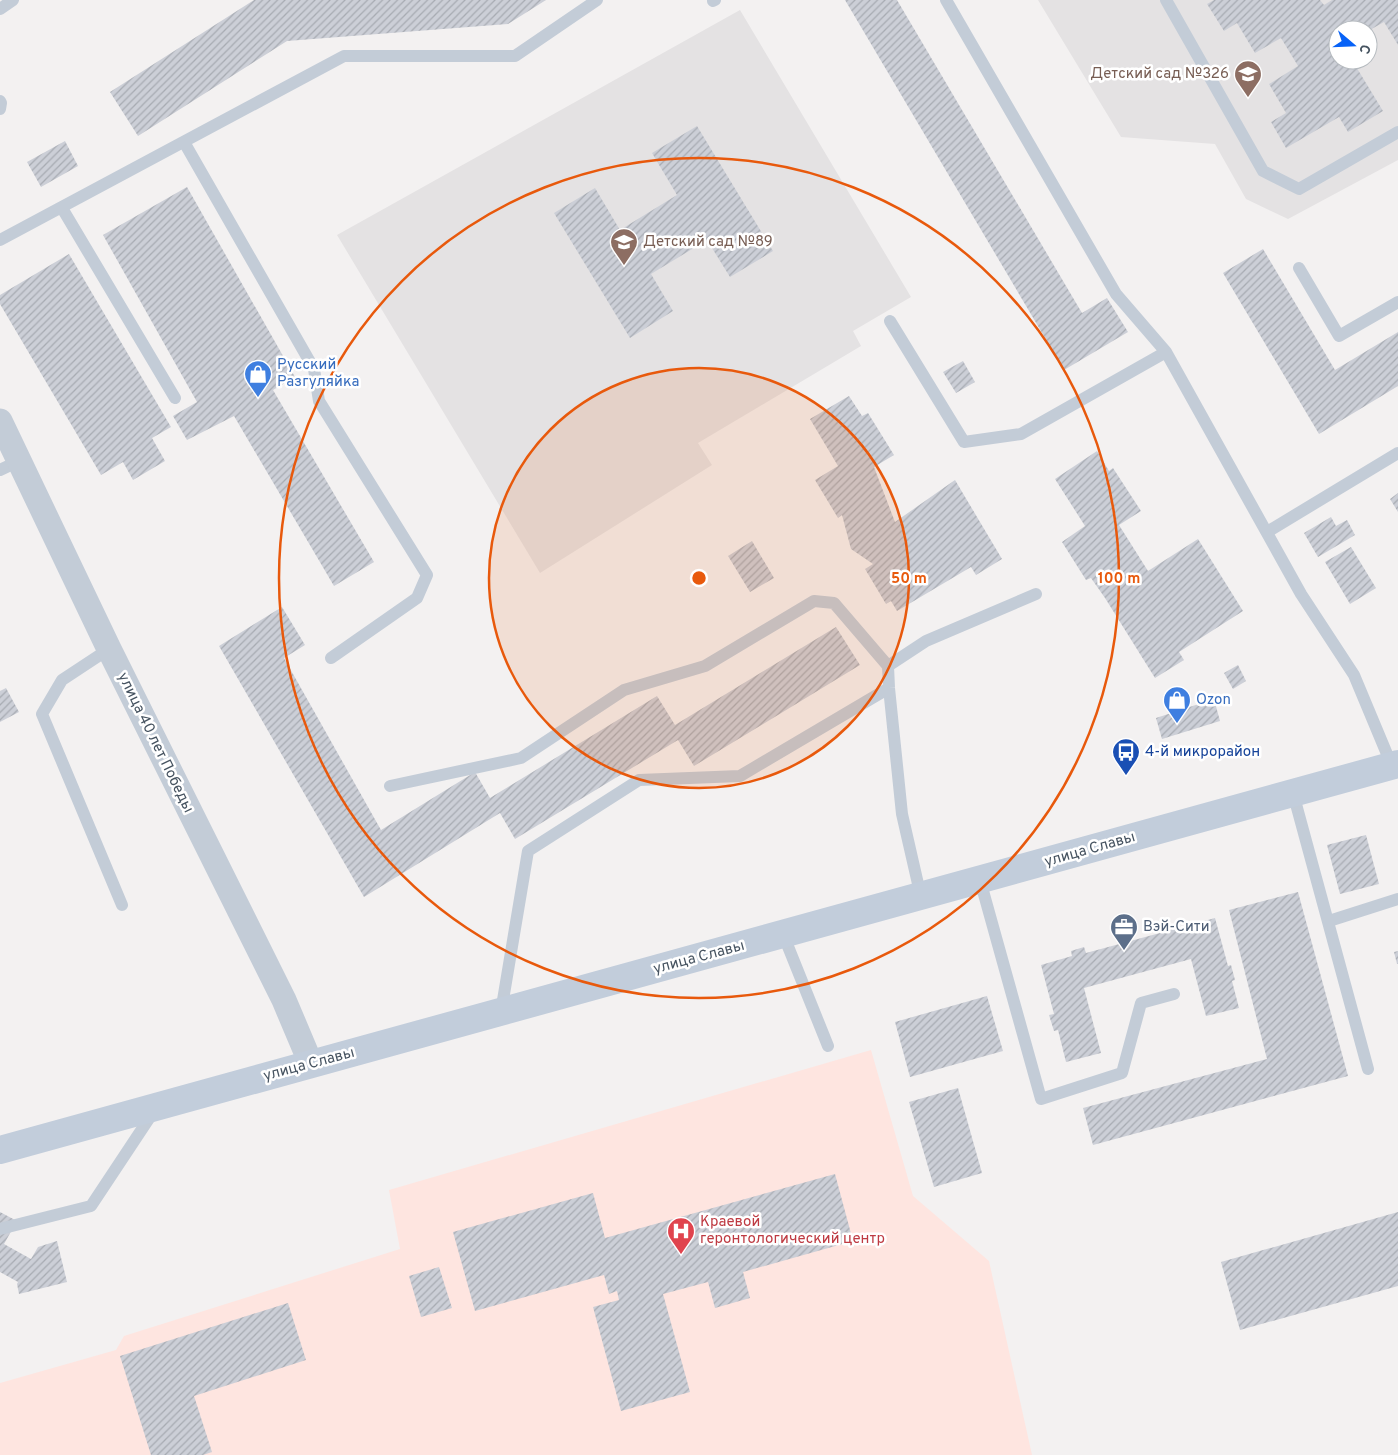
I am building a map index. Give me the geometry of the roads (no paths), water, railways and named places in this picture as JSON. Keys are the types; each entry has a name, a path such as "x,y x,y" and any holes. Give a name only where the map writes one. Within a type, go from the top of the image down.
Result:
{"main road":[{"name":"улица Славы","path":"0,1150 1395,765"}],"street":[{"name":"улица 40 лет Победы","path":"0,421 10,466 109,649 284,1000 311,1064"}],"lane":[{"path":"0,9 14,0"},
{"path":"0,240 344,56 515,56 597,0"},
{"path":"946,0 1116,294 1166,352 1301,594 1354,675 1395,765"},
{"path":"1166,0 1263,171 1299,189 1398,132"},
{"path":"0,101 2,103 0,109"},
{"path":"184,142 314,369 319,402 427,575 417,598 331,658"},
{"path":"62,208 174,398"},
{"path":"1299,268 1339,336 1398,302"},
{"path":"890,321 964,442 1021,434 1166,352"},
{"path":"1267,532 1398,453"},
{"path":"888,666 926,642 1036,594"},
{"path":"390,786 521,758 624,690 705,666 814,601 834,602 888,666 902,814 921,897"},
{"path":"109,649 62,680 42,714 122,905"},
{"path":"501,1012 528,852 640,780 740,776 889,688"},
{"path":"1293,793 1368,1069"},
{"path":"980,880 1041,1099 1122,1073 1141,1003 1174,994"},
{"path":"1329,922 1398,898"},
{"path":"783,934 828,1046"},
{"path":"0,1229 91,1206 157,1107"}],"place":[{"name":"Детский сад №326","path":"1248,98"},
{"name":"Детский сад №89","path":"624,266"},
{"name":"Русский Разгуляйка","path":"258,398"},
{"name":"Ozon","path":"1177,724"},
{"name":"4-й микрорайон","path":"1126,776"},
{"name":"Вэй-Сити","path":"1124,951"},
{"name":"Краевой геронтологический центр","path":"681,1255"}]}
